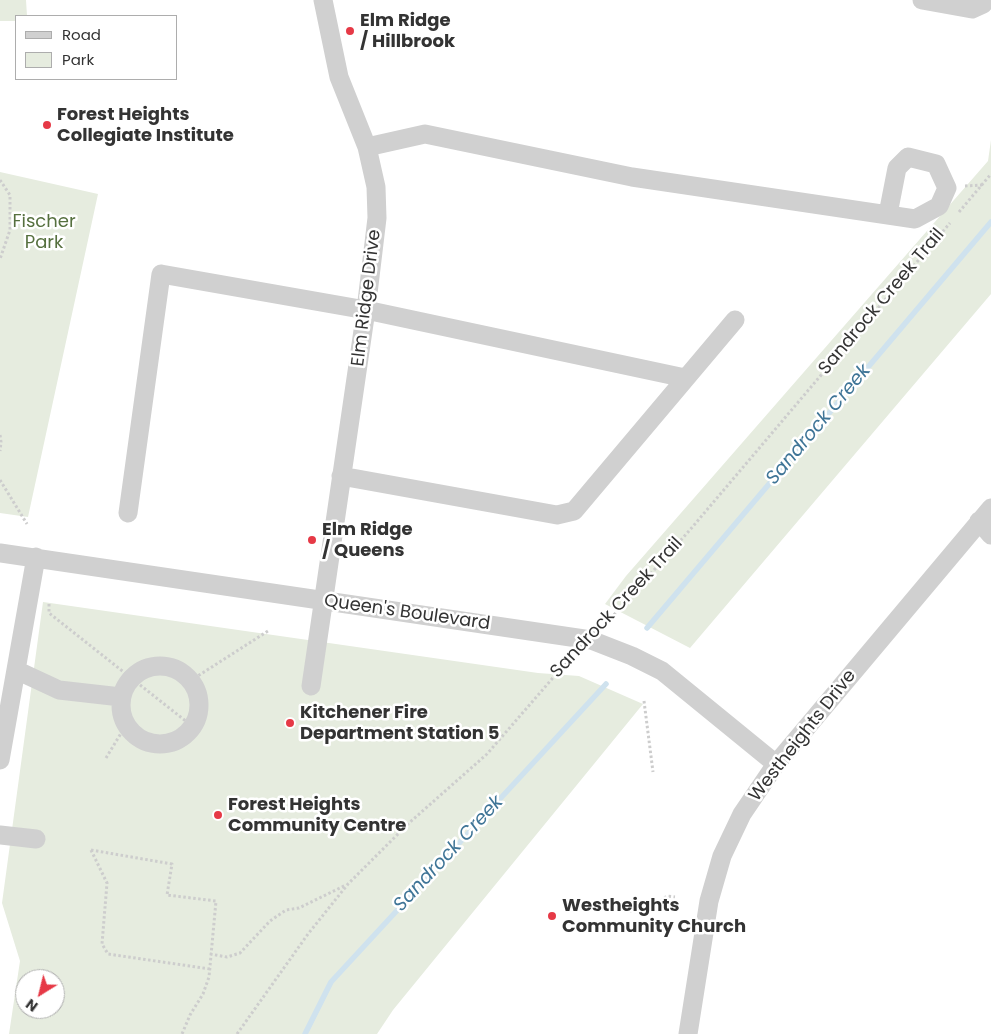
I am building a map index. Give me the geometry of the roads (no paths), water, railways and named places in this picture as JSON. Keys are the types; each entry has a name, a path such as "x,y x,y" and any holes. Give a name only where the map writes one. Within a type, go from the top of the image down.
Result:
{"street":[{"name":"Elm Ridge Drive","path":"310,686 366,310 377,218 376,187 367,147 339,77 323,0"},
{"path":"922,0 972,9 983,4 986,0"},
{"path":"367,147 425,134 632,177 888,214"},
{"path":"128,513 161,274 366,310 685,378"},
{"path":"341,476 557,515 574,511 734,320"},
{"name":"Westheights Drive","path":"688,1034 709,900 722,856 742,814 776,764 987,521"},
{"name":"Queen's Boulevard","path":"0,553 591,640 632,656 662,671 776,764"},
{"path":"0,760 36,558"},
{"path":"166,666 180,672 190,681 197,693 199,707 192,726 185,735 173,742 161,744 148,743 134,735 126,725 121,711 121,697 130,678 152,667 166,666"},
{"path":"16,670 59,690 121,697"},
{"path":"0,835 36,839"}],"waterway":[{"name":"Sandrock Creek","path":"647,628 991,222"},
{"name":"Sandrock Creek","path":"305,1034 331,982 606,684"}],"place":[{"name":"Elm Ridge / Hillbrook","path":"350,31"},
{"name":"Forest Heights Collegiate Institute","path":"47,125"},
{"name":"Elm Ridge / Queens","path":"312,540"},
{"name":"Kitchener Fire Department Station 5","path":"290,723"},
{"name":"Forest Heights Community Centre","path":"218,815"},
{"name":"Westheights Community Church","path":"552,916"}],"park label":[{"name":"Fischer Park","path":"44,232"}]}
